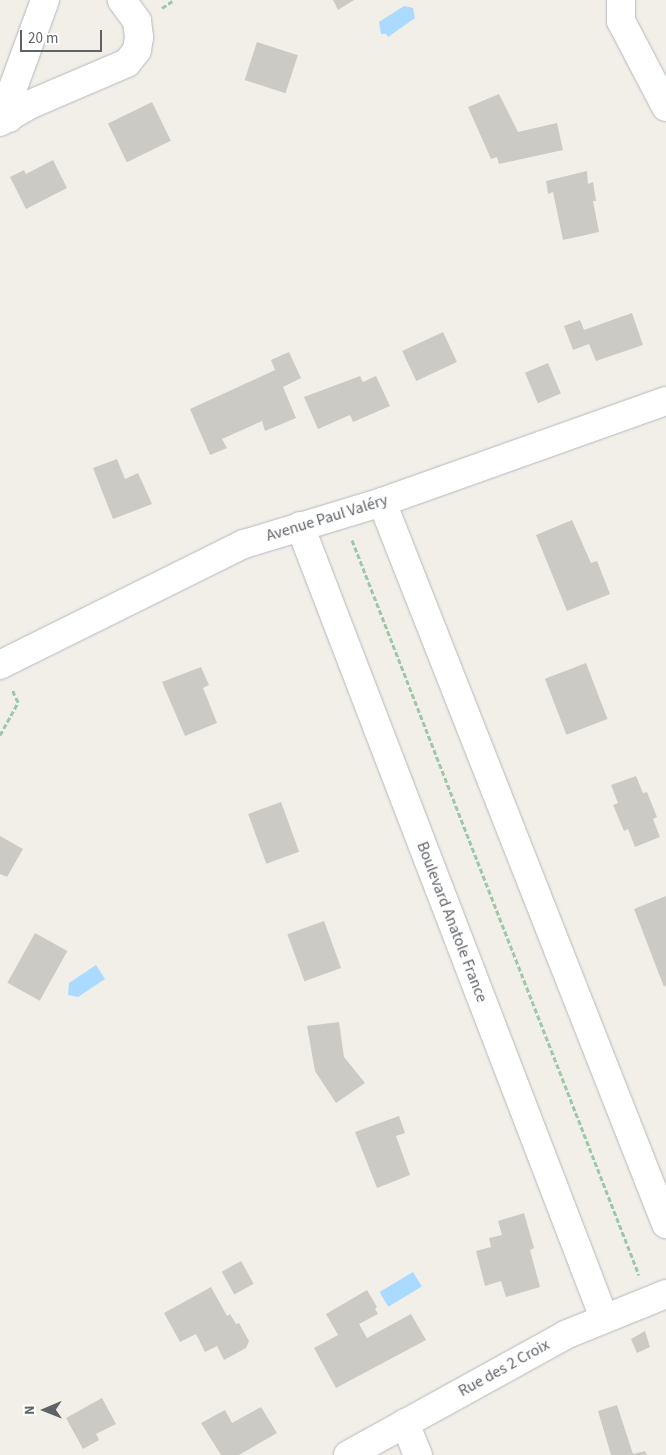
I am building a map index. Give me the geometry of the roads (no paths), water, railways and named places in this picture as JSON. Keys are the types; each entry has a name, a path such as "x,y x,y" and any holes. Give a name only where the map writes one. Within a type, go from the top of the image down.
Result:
{"street":[{"path":"4,120 7,104 45,0"},
{"path":"4,120 31,104 127,63 137,50 139,37 136,21 122,0"},
{"path":"621,0 621,20 666,107"},
{"name":"Avenue Paul Valéry","path":"6,676 244,544 382,502 666,401"},
{"path":"382,502 666,1224"},
{"name":"Boulevard Anatole France","path":"300,526 604,1318"},
{"name":"Rue des 2 Croix","path":"348,1455 565,1335 658,1298"},
{"path":"405,1423 418,1455"}],"water":[{"path":"404,6 413,8 415,18 388,37 386,34 381,34 379,22"},
{"path":"96,965 105,979 78,997 68,995 69,983"},
{"path":"413,1272 422,1287 388,1307 380,1292"}]}
